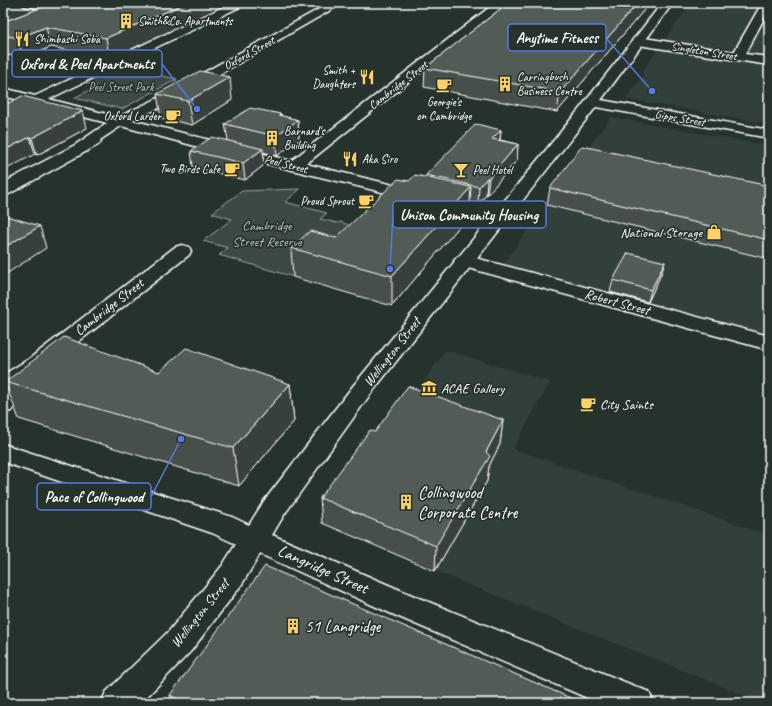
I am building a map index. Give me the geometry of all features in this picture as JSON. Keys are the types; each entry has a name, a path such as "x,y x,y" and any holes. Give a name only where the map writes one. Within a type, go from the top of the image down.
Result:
{"street":[{"path":"25,3 68,11"},
{"path":"3,116 240,3"},
{"name":"Oxford Street","path":"3,190 80,148 115,134 125,123 146,116 159,103 338,3"},
{"name":"Cambridge Street","path":"294,166 502,3"},
{"name":"Wellington Street","path":"118,703 180,641 232,575 274,508 361,391 668,3"},
{"path":"738,56 767,3"},
{"path":"46,19 81,6"},
{"name":"Singleton Street","path":"638,41 769,61"},
{"name":"Peel Street","path":"3,92 294,166 500,216"},
{"name":"Gipps Street","path":"591,102 769,134"},
{"name":"Cambridge Street","path":"3,386 37,364 182,251"},
{"name":"Robert Street","path":"464,261 769,343"},
{"name":"Cambridge Street","path":"3,405 37,364"},
{"name":"Langridge Street","path":"3,453 213,522 254,538 403,605 637,703"}],"shaded area":[{"path":"11,3 67,3 3,28 3,6"},
{"path":"692,3 769,3 769,124 626,99 643,76 643,71 660,45"},
{"path":"611,117 769,146 769,352 633,316 634,313 495,275"},
{"path":"446,350 550,382 513,449 769,535 769,703 764,703 435,571 322,523"}],"green space":[{"name":"Peel Street Park","path":"127,63 150,68 143,72 177,79 122,109 74,98 97,86 86,83"},
{"name":"Cambridge Street Reserve","path":"300,189 285,202 327,213 320,219 337,223 341,222 369,234 294,277 219,255 228,248 203,241 232,219 212,213 242,191"}],"building":[{"path":"53,3 186,3 106,38 46,27 18,38 3,35 3,22"},
{"path":"508,3 638,3 560,92 425,68"},
{"path":"200,71 230,77 188,101 157,94"},
{"path":"22,96 83,111 32,138 30,137 3,151 3,106"},
{"path":"250,108 281,114 279,115 298,120 275,136 225,124"},
{"path":"476,124 501,130 492,139 518,144 489,178 487,178 479,187 426,175"},
{"path":"212,137 263,149 243,163 191,151"},
{"name":"National Storage","path":"582,146 769,186 769,240 550,188"},
{"path":"415,175 471,187 392,276 291,248 310,231 336,238 398,179 409,181"},
{"path":"3,215 40,226 3,248"},
{"path":"628,253 665,262 651,290 613,280"},
{"path":"64,337 159,372 186,348 290,384 233,448 5,382"},
{"name":"Collingwood Corporate Centre","path":"408,386 503,420 486,452 490,456 436,546 320,498 370,430 375,432"},
{"path":"265,566 582,703 185,703 170,695"}],"place":[{"name":"Smith&Co. Apartments","path":"126,21"},
{"name":"Shimbashi Soba","path":"22,39"},
{"name":"Smith + Daughters","path":"367,77"},
{"name":"Carringbush Business Centre","path":"505,84"},
{"name":"Georgie's on Cambridge","path":"444,85"},
{"name":"Anytime Fitness","path":"652,91"},
{"name":"Oxford & Peel Apartments","path":"197,109"},
{"name":"Oxford Larder","path":"173,116"},
{"name":"Barnard's Building","path":"272,138"},
{"name":"Aka Siro","path":"350,159"},
{"name":"Two Birds Cafe","path":"232,169"},
{"name":"Peel Hotel","path":"461,170"},
{"name":"Proud Sprout","path":"366,201"},
{"name":"National Storage","path":"714,232"},
{"name":"Unison Community Housing","path":"390,269"},
{"name":"ACAE Gallery","path":"429,388"},
{"name":"City Saints","path":"588,404"},
{"name":"Pace of Collingwood","path":"181,439"},
{"name":"Collingwood Corporate Centre","path":"406,502"},
{"name":"51 Langridge","path":"293,626"}]}
